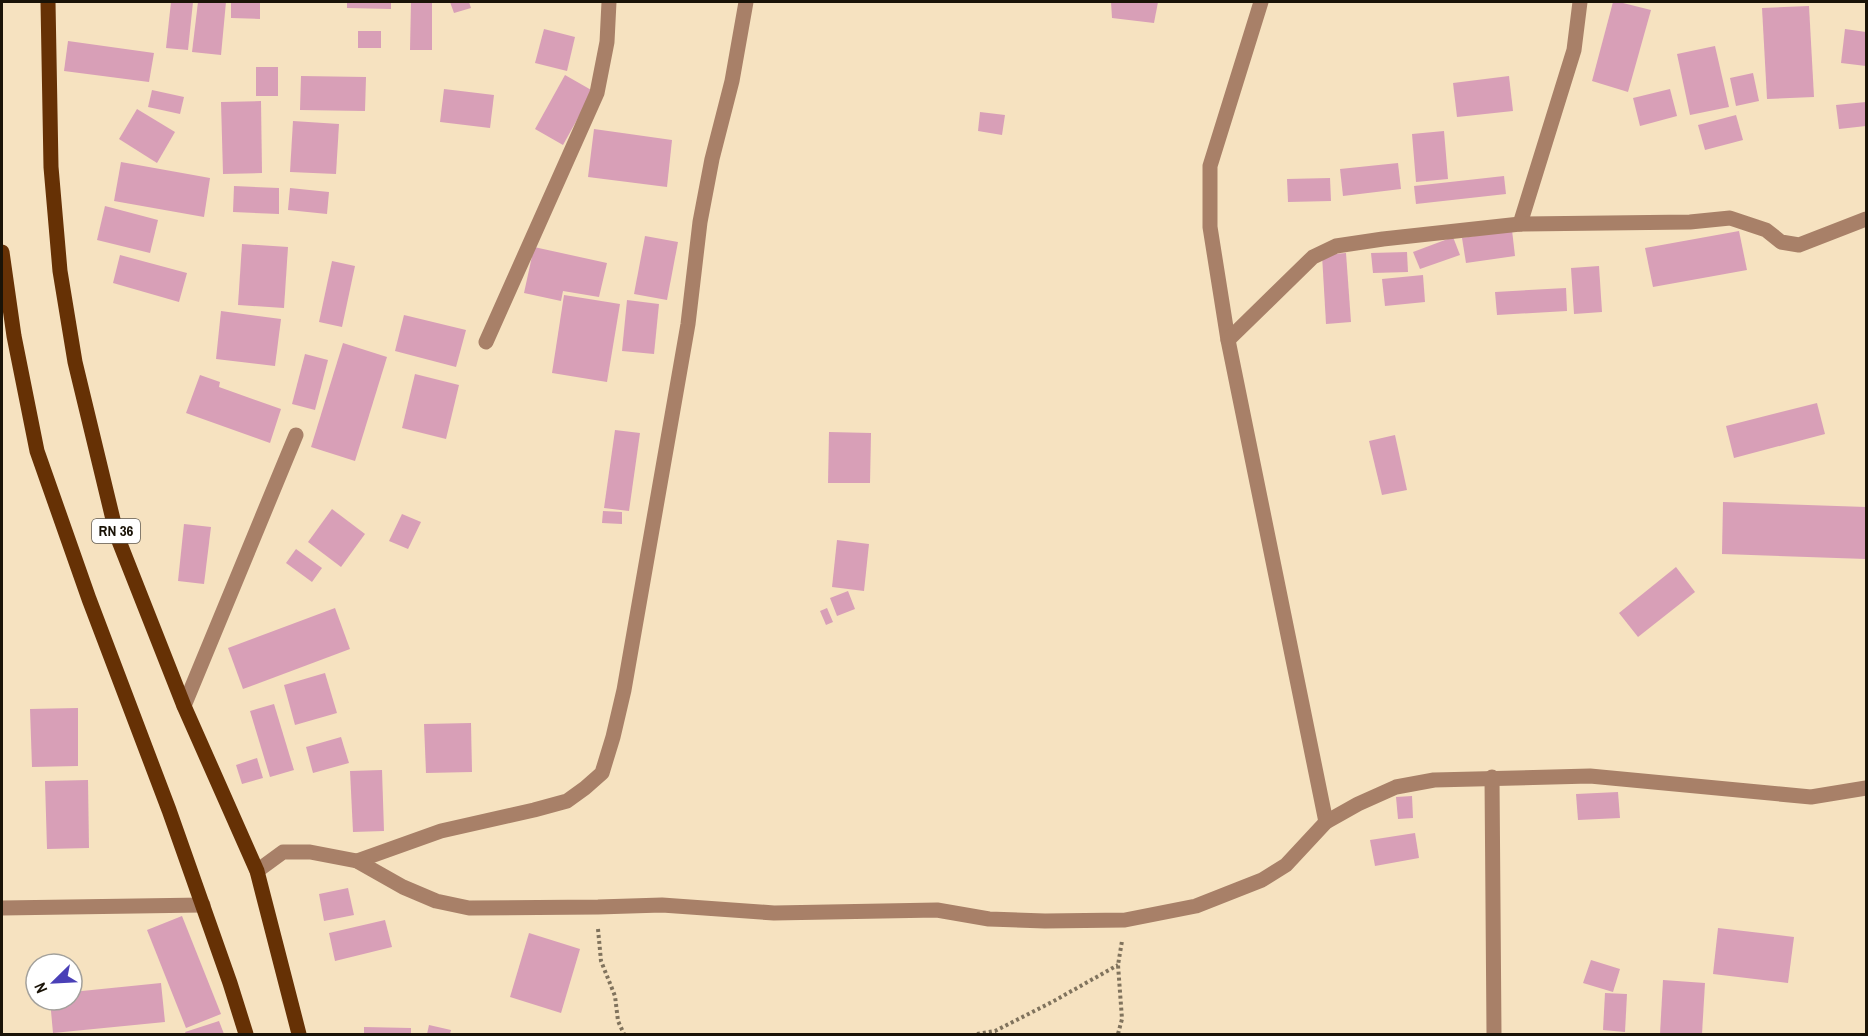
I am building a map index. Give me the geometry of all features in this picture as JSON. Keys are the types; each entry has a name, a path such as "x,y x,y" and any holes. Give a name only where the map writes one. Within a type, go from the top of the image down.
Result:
{"main road":[{"name":"RN 36","path":"48,2 51,166 60,271 75,362 117,536 184,706 257,871 299,1035"},
{"name":"RN 36","path":"2,252 14,336 37,452 89,599 169,810 246,1035"}],"street":[{"path":"486,342 597,93 607,42 609,2"},
{"path":"357,861 441,831 567,801 585,789 602,773 624,690 688,324 706,190 732,81 746,2"},
{"path":"1261,2 1210,165 1210,227 1228,340 1326,822"},
{"path":"1520,224 1574,50 1580,2"},
{"path":"1228,340 1313,257 1336,246 1383,238 1520,224 1690,222 1730,218 1756,226 1781,242 1799,245 1866,219"},
{"path":"184,706 296,435"},
{"path":"257,871 283,852 310,852 357,861 403,887 436,901 469,908 598,908 662,905 774,913 937,910 989,919 1125,920 1196,906 1263,880 1286,865 1326,822 1396,787 1434,780 1590,776 1811,797 1866,788"},
{"path":"1492,777 1494,1035"},
{"path":"2,908 203,905"}],"path":[{"path":"598,908 601,961 615,996 618,1021 624,1035"},
{"path":"1118,1035 1122,1018 1118,965 1125,920"},
{"path":"977,1035 994,1031 1118,965"}],"building":[{"path":"171,2 193,2 188,50 166,48"},
{"path":"198,2 226,2 221,55 192,52"},
{"path":"231,2 260,2 260,19 231,18"},
{"path":"347,2 391,2 391,9 347,8"},
{"path":"411,2 432,2 432,50 410,50"},
{"path":"450,2 469,2 471,8 454,13"},
{"path":"1111,2 1158,2 1154,23 1112,18"},
{"path":"1613,2 1651,10 1628,92 1592,81"},
{"path":"1809,6 1814,97 1767,99 1762,8"},
{"path":"544,29 575,37 567,71 535,63"},
{"path":"1845,29 1866,32 1866,66 1841,63"},
{"path":"358,31 381,31 381,48 358,48"},
{"path":"68,41 154,53 149,82 64,71"},
{"path":"1715,46 1729,107 1690,115 1677,54"},
{"path":"256,67 278,67 278,96 256,96"},
{"path":"1753,73 1759,101 1736,106 1730,78"},
{"path":"565,75 593,91 563,145 535,129"},
{"path":"301,76 366,77 365,111 300,110"},
{"path":"1509,76 1513,111 1457,117 1453,83"},
{"path":"444,89 494,95 490,128 440,122"},
{"path":"1670,89 1677,116 1640,126 1633,98"},
{"path":"152,90 184,97 180,114 148,107"},
{"path":"261,101 262,173 223,174 221,102"},
{"path":"1866,102 1866,126 1839,129 1836,105"},
{"path":"137,109 175,132 157,163 119,139"},
{"path":"980,112 1005,115 1002,135 978,131"},
{"path":"1736,115 1743,140 1705,150 1698,125"},
{"path":"293,121 339,124 336,174 290,172"},
{"path":"594,129 672,140 667,187 588,177"},
{"path":"1444,131 1448,179 1416,182 1412,134"},
{"path":"121,162 210,178 204,217 114,201"},
{"path":"1398,163 1401,189 1343,196 1340,169"},
{"path":"1504,176 1506,194 1416,204 1414,186"},
{"path":"1330,178 1331,201 1288,202 1287,179"},
{"path":"234,186 279,188 279,214 233,212"},
{"path":"290,188 329,192 327,214 288,210"},
{"path":"105,206 158,220 150,253 97,240"},
{"path":"1512,230 1515,256 1466,263 1462,238"},
{"path":"1739,231 1747,270 1653,287 1645,248"},
{"path":"645,236 678,242 667,300 634,294"},
{"path":"1453,237 1460,255 1420,269 1413,252"},
{"path":"242,244 288,247 284,308 238,305"},
{"path":"534,247 607,263 599,297 563,291 561,301 524,293"},
{"path":"1407,252 1408,272 1373,273 1371,253"},
{"path":"1346,253 1351,322 1326,324 1322,255"},
{"path":"120,255 187,273 179,302 113,283"},
{"path":"332,261 355,266 342,327 319,322"},
{"path":"1599,266 1602,312 1574,314 1571,268"},
{"path":"1423,275 1425,302 1385,306 1382,279"},
{"path":"1566,288 1567,311 1497,315 1495,292"},
{"path":"564,295 620,304 607,382 552,373"},
{"path":"627,300 659,304 654,354 622,351"},
{"path":"221,311 281,319 275,366 216,359"},
{"path":"404,315 466,330 456,367 395,351"},
{"path":"343,343 387,357 355,461 311,447"},
{"path":"305,354 328,360 315,410 292,404"},
{"path":"415,374 459,385 446,439 402,428"},
{"path":"200,375 220,382 219,387 281,409 270,443 186,413"},
{"path":"1817,403 1825,434 1734,458 1726,426"},
{"path":"615,430 640,433 629,511 604,508"},
{"path":"829,432 871,433 870,483 828,483"},
{"path":"1395,435 1407,490 1382,495 1369,441"},
{"path":"1723,502 1866,507 1866,559 1722,554"},
{"path":"332,509 365,534 341,567 308,542"},
{"path":"603,511 622,512 622,524 602,523"},
{"path":"402,514 421,522 408,549 389,541"},
{"path":"184,524 211,527 204,584 178,581"},
{"path":"837,540 869,544 864,591 832,587"},
{"path":"296,549 322,568 312,582 286,563"},
{"path":"1676,567 1695,592 1638,637 1619,613"},
{"path":"848,591 855,609 837,616 830,598"},
{"path":"335,608 350,649 243,689 228,648"},
{"path":"827,608 833,622 826,625 820,611"},
{"path":"325,673 337,713 295,725 284,685"},
{"path":"274,704 294,770 270,777 250,711"},
{"path":"78,708 78,766 32,767 30,709"},
{"path":"471,723 472,772 426,773 424,724"},
{"path":"341,737 349,763 313,773 306,747"},
{"path":"257,758 263,778 242,784 236,765"},
{"path":"382,770 384,831 353,832 350,771"},
{"path":"88,780 89,848 47,849 45,781"},
{"path":"1618,792 1620,818 1578,820 1576,794"},
{"path":"1412,796 1413,818 1398,819 1396,797"},
{"path":"1415,833 1419,858 1375,866 1370,840"},
{"path":"348,888 354,915 324,921 319,894"},
{"path":"182,916 221,1014 186,1028 147,930"},
{"path":"385,920 392,947 335,961 329,933"},
{"path":"1718,928 1794,937 1788,983 1713,974"},
{"path":"529,933 580,949 561,1013 510,997"},
{"path":"1591,960 1620,969 1613,992 1583,983"},
{"path":"1663,980 1705,983 1702,1034 1660,1034"},
{"path":"161,983 165,1022 53,1033 51,1012 84,1012 84,991"},
{"path":"1605,993 1627,994 1625,1032 1603,1030"},
{"path":"219,1021 224,1034 186,1034 185,1032"},
{"path":"429,1025 451,1030 450,1034 427,1034"},
{"path":"364,1027 411,1028 411,1034 364,1034"}]}
